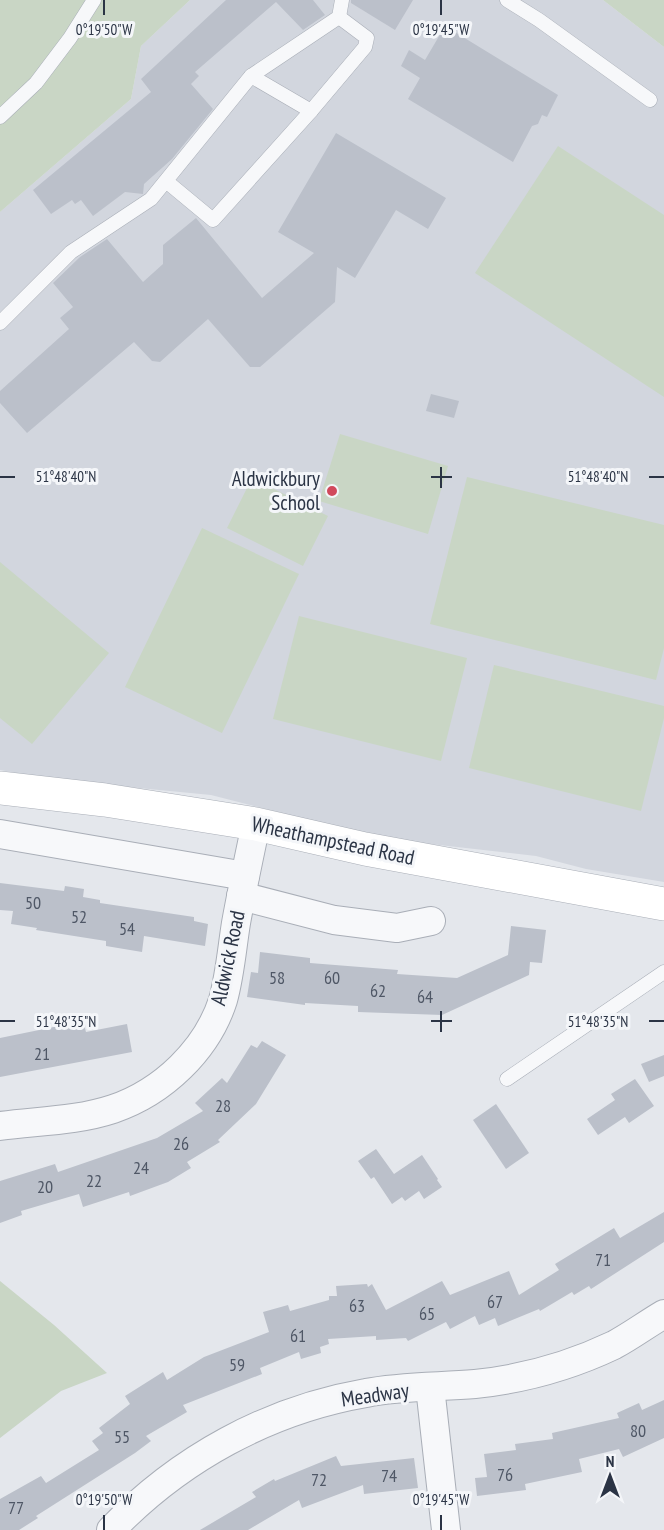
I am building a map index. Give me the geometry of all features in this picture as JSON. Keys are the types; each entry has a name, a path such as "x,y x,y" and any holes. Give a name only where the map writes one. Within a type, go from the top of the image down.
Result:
{"street":[{"name":"Wheathampstead Road","path":"0,788 105,800 256,824 365,849 664,904"},
{"name":"Aldwick Road","path":"0,1126 90,1115 114,1108 139,1097 165,1081 192,1056 209,1032 223,999 256,824"},
{"path":"0,834 243,886 334,920 397,928 431,921"},
{"name":"Meadway","path":"111,1530 153,1489 182,1468 220,1443 265,1422 308,1407 367,1392 477,1383 519,1377 567,1365 615,1344 664,1314"},
{"path":"430,1387 447,1530"}],"lane":[{"path":"0,117 36,82 70,38 94,0"},
{"path":"0,322 70,252 151,199 252,76 339,17 342,0"},
{"path":"507,0 539,20 650,100"},
{"path":"166,181 213,220 365,47 367,38 339,17"},
{"path":"252,76 311,111"},
{"path":"507,1079 664,972"}],"shaded area":[{"name":"Aldwickbury School","path":"190,0 603,0 664,47 664,882 586,869 536,856 413,842 361,833 211,795 56,780 0,770 0,212 131,99 141,46"}],"green space":[{"path":"0,0 190,0 141,46 131,99 0,212"},
{"path":"603,0 664,0 664,47"},
{"path":"558,146 664,215 664,397 475,273"},
{"path":"340,434 448,466 428,534 319,501"},
{"path":"467,477 664,525 664,648 656,680 430,624"},
{"path":"252,478 328,516 303,566 227,528"},
{"path":"202,528 299,574 222,733 125,687"},
{"path":"0,562 109,653 32,744 0,718"},
{"path":"299,616 467,658 441,761 273,719"},
{"path":"494,665 664,706 664,718 641,811 469,768"},
{"path":"0,1281 54,1325 107,1373 61,1391 0,1438"}],"building":[{"path":"226,0 313,0 325,15 303,30 276,2 195,72 199,76 191,84 213,109 172,159 144,184 143,194 125,192 93,216 81,200 75,204 72,200 51,214 33,190 151,92 141,79"},
{"path":"351,0 413,0 395,30 351,3"},
{"path":"445,26 558,95 547,117 542,115 538,124 532,126 513,162 408,99 420,78 401,66 409,50 425,60"},
{"path":"336,133 446,198 428,229 396,210 355,278 337,267 335,302 260,367 250,367 208,319 160,362 152,361 134,342 27,433 0,403 0,391 69,329 60,318 73,307 53,283 80,257 107,239 143,282 163,264 163,245 196,218 262,298 314,253 278,232"},
{"path":"431,394 459,401 454,418 426,411"},
{"path":"0,883 64,891 65,886 84,889 83,897 100,900 100,903 194,917 194,921 208,924 205,946 144,936 142,952 106,946 106,941 11,924 13,911 0,910"},
{"path":"511,926 546,930 542,963 530,962 529,975 442,1015 358,1012 358,1006 305,1003 305,1005 247,997 251,972 258,973 260,952 310,958 310,963 398,970 397,974 457,978 508,955"},
{"path":"83,1021 86,1032 127,1024 132,1052 0,1077 0,1038"},
{"path":"262,1041 286,1055 256,1104 218,1140 220,1142 187,1162 191,1168 168,1182 130,1196 129,1192 83,1207 79,1194 21,1211 22,1215 0,1223 0,1181 55,1164 58,1172 157,1138 203,1111 195,1103 222,1078 227,1083 251,1045 257,1048"},
{"path":"664,1055 664,1076 649,1082 641,1064"},
{"path":"635,1079 654,1106 629,1123 625,1117 598,1135 587,1119 615,1100 611,1094"},
{"path":"496,1104 529,1153 506,1169 473,1120"},
{"path":"376,1149 394,1174 422,1155 442,1187 424,1199 419,1191 405,1201 402,1197 392,1204 374,1177 371,1179 358,1161"},
{"path":"664,1212 664,1242 591,1289 589,1286 574,1295 572,1292 540,1311 539,1309 498,1326 495,1318 479,1325 475,1316 450,1329 446,1322 408,1341 406,1338 376,1340 376,1336 328,1339 329,1344 320,1347 321,1353 301,1359 299,1352 260,1368 262,1374 183,1405 187,1412 146,1436 151,1441 135,1453 36,1516 38,1518 19,1530 0,1530 0,1499 41,1476 46,1483 99,1450 92,1441 103,1433 99,1428 130,1404 125,1396 163,1372 167,1380 204,1357 269,1332 263,1312 288,1305 290,1311 329,1300 329,1296 337,1296 336,1286 367,1284 368,1287 372,1284 386,1310 442,1281 450,1295 509,1271 519,1295 559,1270 555,1264 614,1228 620,1238"},
{"path":"664,1400 664,1438 623,1457 619,1449 579,1459 582,1472 525,1484 526,1490 477,1496 475,1478 487,1477 484,1454 516,1450 515,1444 553,1439 552,1433 619,1418 617,1413 639,1403 642,1410"},
{"path":"336,1456 341,1466 414,1458 418,1488 364,1494 363,1485 302,1508 299,1500 248,1530 200,1530 256,1497 252,1492 274,1479 275,1481"}],"place":[{"name":"Aldwickbury School","path":"332,491"}]}
